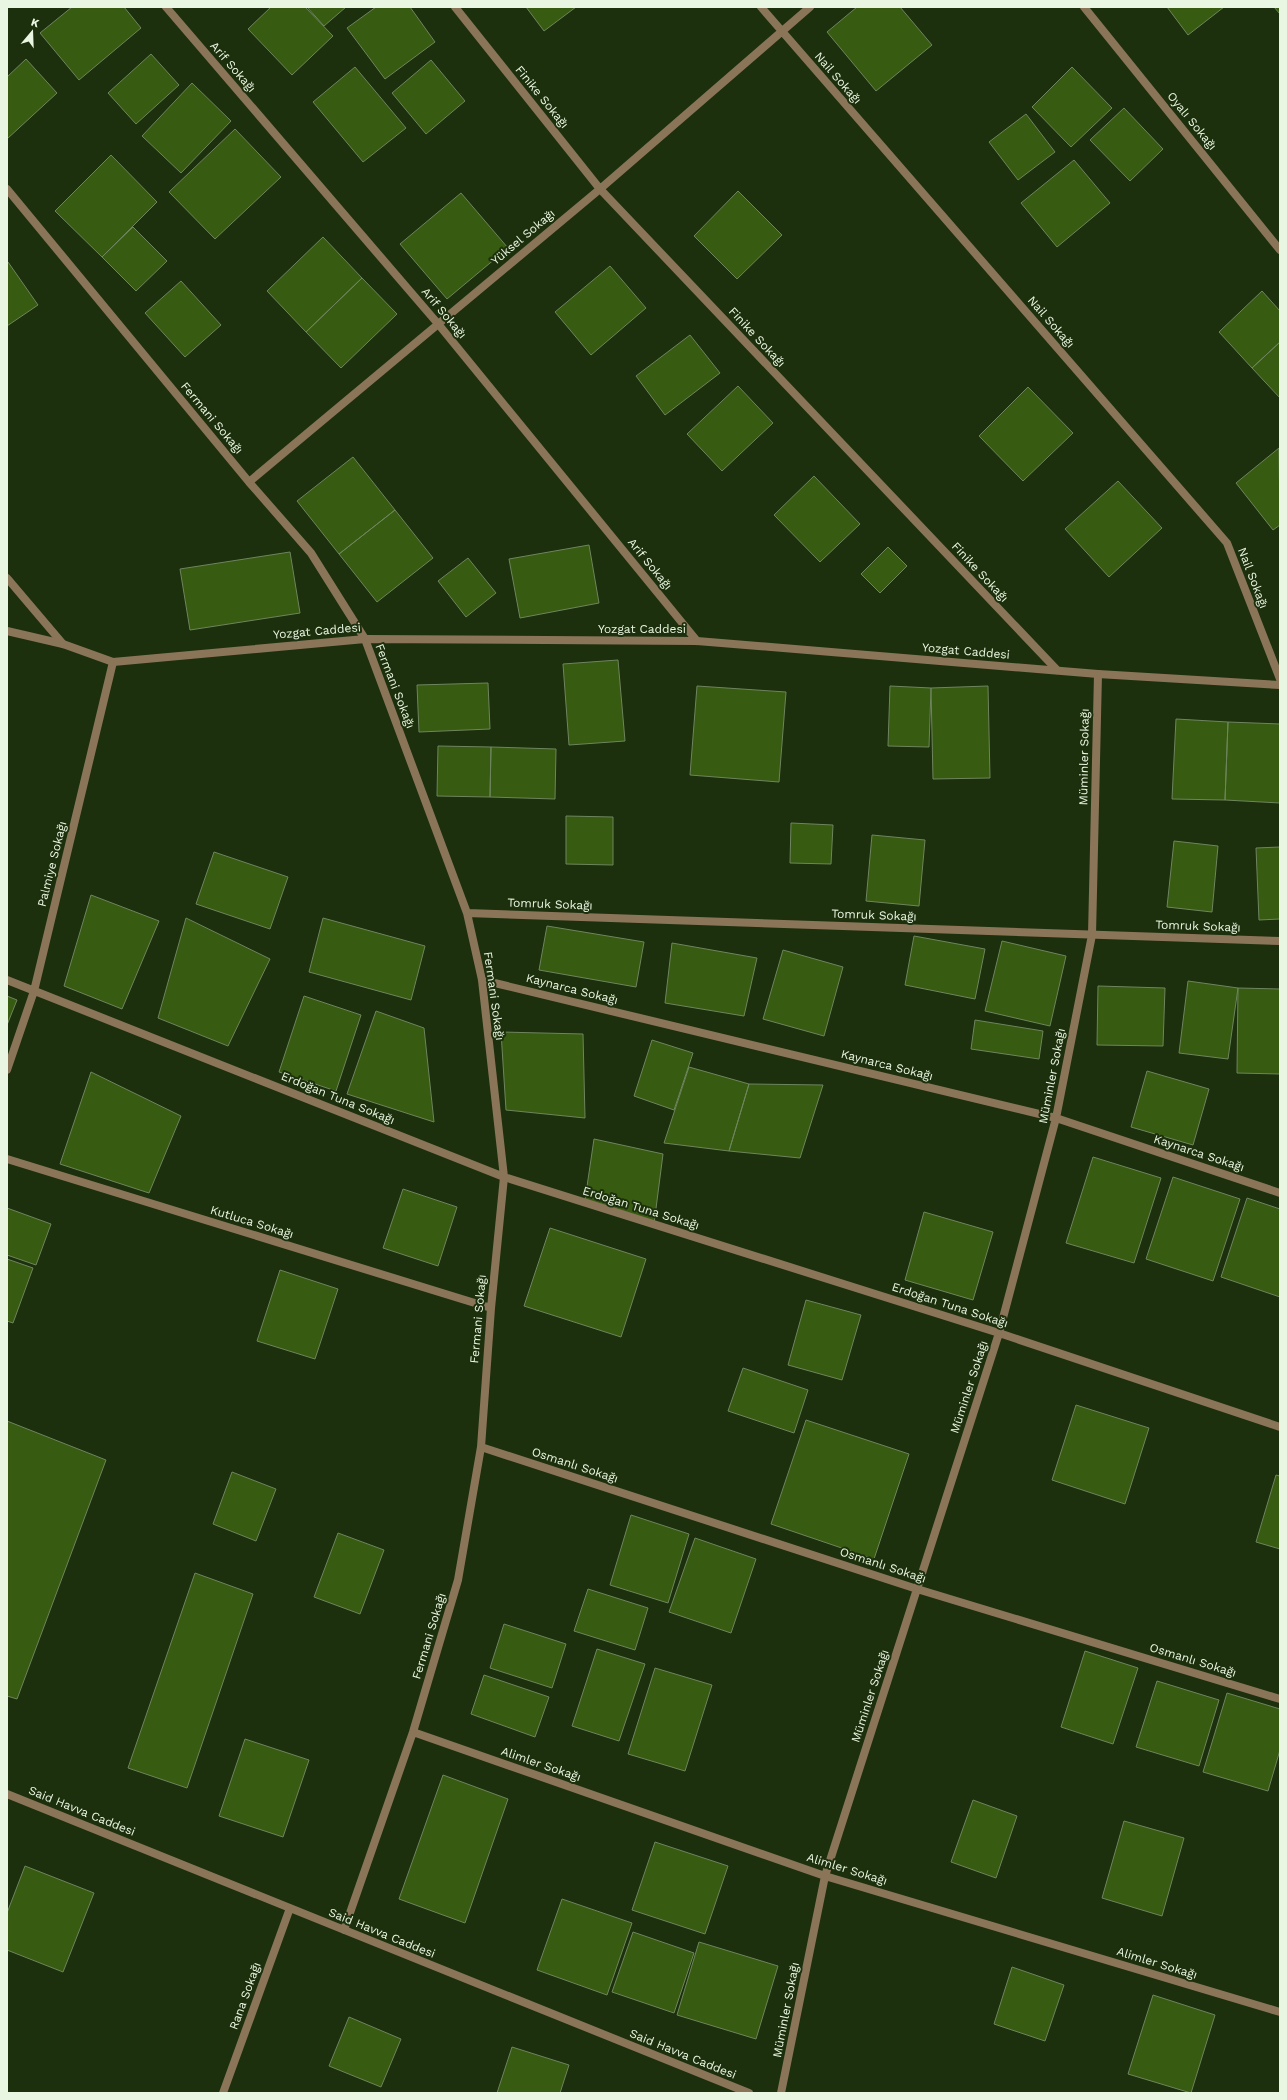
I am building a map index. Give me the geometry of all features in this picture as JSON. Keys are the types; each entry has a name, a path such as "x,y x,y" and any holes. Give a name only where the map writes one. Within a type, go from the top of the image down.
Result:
{"street":[{"name":"Arif Sokağı","path":"166,7 439,325 697,642"},
{"name":"Finike Sokağı","path":"455,7 600,189 1057,670"},
{"name":"Nail Sokağı","path":"761,7 1227,544 1280,679"},
{"name":"Yüksel Sokağı","path":"249,482 439,325 600,189 810,7"},
{"name":"Oyalı Sokağı","path":"1084,7 1280,250"},
{"name":"Fermani Sokağı","path":"7,189 249,482 311,553 364,639 467,913 482,980 504,1177 491,1308 481,1447 458,1580 413,1732 344,1930"},
{"path":"7,578 63,644"},
{"name":"Yozgat Caddesi","path":"7,631 63,644 113,662 364,639 697,642 1098,674 1280,685"},
{"name":"Palmiye Sokağı","path":"7,1070 34,991 113,662"},
{"name":"Müminler Sokağı","path":"781,2093 825,1876 999,1333 1056,1118 1092,935 1098,674"},
{"name":"Tomruk Sokağı","path":"467,913 1280,941"},
{"name":"Erdoğan Tuna Sokağı","path":"7,980 504,1177 999,1333 1280,1426"},
{"name":"Kaynarca Sokağı","path":"482,980 1056,1118 1280,1193"},
{"name":"Kutluca Sokağı","path":"7,1159 491,1308"},
{"name":"Osmanlı Sokağı","path":"481,1447 917,1589 1280,1699"},
{"name":"Alimler Sokağı","path":"413,1732 825,1876 1280,2012"},
{"name":"Said Havva Caddesi","path":"7,1794 749,2093"},
{"name":"Rana Sokağı","path":"223,2093 290,1908"}],"building":[{"path":"72,7 124,7 141,28 79,80 40,33"},
{"path":"271,7 305,7 333,36 292,75 248,29"},
{"path":"307,7 346,7 324,26"},
{"path":"376,7 410,7 435,42 385,79 347,28"},
{"path":"526,7 576,7 544,31"},
{"path":"857,7 900,7 932,45 876,91 827,32"},
{"path":"1167,7 1224,7 1188,35"},
{"path":"1274,7 1280,7 1280,14"},
{"path":"151,54 179,85 136,124 108,93"},
{"path":"26,59 57,93 7,139 7,77"},
{"path":"431,60 465,101 426,134 392,93"},
{"path":"355,67 406,128 363,162 313,102"},
{"path":"1072,67 1112,108 1071,147 1032,107"},
{"path":"192,83 231,121 181,173 142,136"},
{"path":"1124,108 1163,149 1130,181 1090,140"},
{"path":"1026,114 1055,152 1018,180 989,142"},
{"path":"235,129 281,177 215,239 169,192"},
{"path":"111,155 157,202 102,257 55,211"},
{"path":"1074,160 1110,203 1057,247 1021,203"},
{"path":"738,191 782,235 737,279 694,236"},
{"path":"461,193 508,248 447,299 400,244"},
{"path":"133,227 167,261 136,291 102,257"},
{"path":"323,237 362,278 306,332 267,291"},
{"path":"8,262 38,305 7,326 7,263"},
{"path":"610,266 646,308 591,355 555,312"},
{"path":"362,278 397,314 341,368 306,332"},
{"path":"181,281 221,325 185,357 145,313"},
{"path":"1262,291 1280,311 1280,342 1252,368 1219,332"},
{"path":"690,335 720,373 665,415 636,376"},
{"path":"1280,342 1280,398 1252,368"},
{"path":"738,386 773,423 722,471 687,434"},
{"path":"1028,387 1073,433 1023,481 979,436"},
{"path":"1279,448 1280,525 1273,530 1236,483"},
{"path":"353,457 395,510 339,554 297,501"},
{"path":"814,476 860,524 820,562 774,515"},
{"path":"1118,481 1162,528 1109,577 1065,529"},
{"path":"395,510 433,558 377,602 339,554"},
{"path":"589,545 599,603 520,618 509,559"},
{"path":"888,547 907,566 880,593 861,574"},
{"path":"290,552 300,613 190,630 180,569"},
{"path":"468,558 496,593 466,617 438,581"},
{"path":"618,660 625,741 569,745 563,664"},
{"path":"488,683 490,729 419,732 417,685"},
{"path":"697,686 786,692 779,782 690,775"},
{"path":"890,686 931,688 929,747 888,746"},
{"path":"988,686 990,778 933,779 931,688"},
{"path":"1176,719 1228,722 1225,800 1172,799"},
{"path":"1228,722 1280,724 1280,803 1225,800"},
{"path":"438,746 491,747 490,797 437,796"},
{"path":"491,747 556,749 555,799 490,797"},
{"path":"566,816 613,817 613,865 566,864"},
{"path":"791,823 833,825 831,864 790,863"},
{"path":"872,835 925,840 919,906 866,901"},
{"path":"1174,841 1218,846 1212,912 1167,907"},
{"path":"1280,847 1280,919 1259,920 1256,848"},
{"path":"214,852 288,877 270,929 196,904"},
{"path":"91,895 159,921 122,1009 64,986"},
{"path":"186,918 270,959 228,1046 158,1018"},
{"path":"323,918 425,946 411,1000 309,972"},
{"path":"547,926 644,942 636,987 539,970"},
{"path":"914,936 985,949 975,999 905,985"},
{"path":"1002,941 1066,956 1050,1026 985,1011"},
{"path":"672,943 757,958 744,1016 665,1003"},
{"path":"783,950 843,967 824,1036 763,1019"},
{"path":"1188,981 1238,988 1228,1059 1179,1053"},
{"path":"1098,986 1165,988 1163,1046 1097,1045"},
{"path":"1238,988 1280,989 1280,1074 1237,1073"},
{"path":"7,996 17,1000 7,1025"},
{"path":"304,996 361,1015 336,1091 279,1072"},
{"path":"376,1011 424,1028 434,1122 347,1094"},
{"path":"975,1020 1043,1031 1039,1059 971,1049"},
{"path":"501,1032 583,1034 585,1118 506,1110"},
{"path":"652,1040 693,1053 674,1110 634,1096"},
{"path":"689,1067 749,1084 729,1151 664,1143"},
{"path":"1147,1071 1209,1089 1193,1145 1131,1127"},
{"path":"91,1072 181,1116 149,1193 60,1164"},
{"path":"749,1084 823,1085 800,1158 729,1151"},
{"path":"594,1139 663,1154 654,1224 585,1200"},
{"path":"1093,1157 1161,1178 1134,1263 1066,1243"},
{"path":"1173,1177 1240,1199 1213,1281 1146,1259"},
{"path":"403,1189 457,1207 438,1266 383,1248"},
{"path":"1247,1198 1280,1209 1280,1297 1221,1277"},
{"path":"7,1208 51,1224 36,1265 7,1255"},
{"path":"924,1212 993,1232 973,1300 905,1280"},
{"path":"550,1228 646,1259 621,1337 524,1306"},
{"path":"7,1259 33,1268 13,1323 7,1321"},
{"path":"280,1270 338,1289 315,1359 257,1341"},
{"path":"806,1300 861,1315 842,1380 788,1365"},
{"path":"743,1368 808,1390 794,1433 728,1411"},
{"path":"1076,1405 1149,1428 1125,1504 1052,1480"},
{"path":"806,1420 909,1454 874,1559 771,1524"},
{"path":"7,1421 106,1460 17,1699 7,1696"},
{"path":"232,1472 276,1489 256,1541 213,1524"},
{"path":"1276,1475 1280,1476 1280,1549 1256,1542"},
{"path":"631,1515 689,1534 668,1603 610,1585"},
{"path":"338,1533 384,1550 360,1614 314,1597"},
{"path":"695,1538 756,1559 731,1633 669,1612"},
{"path":"195,1573 253,1594 187,1788 128,1768"},
{"path":"588,1589 648,1608 635,1650 574,1631"},
{"path":"504,1624 566,1644 552,1688 490,1668"},
{"path":"597,1649 645,1664 619,1741 572,1726"},
{"path":"1085,1651 1138,1668 1113,1744 1061,1727"},
{"path":"655,1668 712,1685 685,1771 628,1754"},
{"path":"484,1675 549,1697 535,1737 471,1714"},
{"path":"1157,1681 1219,1700 1199,1766 1136,1747"},
{"path":"1227,1693 1280,1709 1280,1750 1268,1791 1203,1772"},
{"path":"245,1739 309,1760 283,1837 219,1816"},
{"path":"443,1775 508,1799 465,1923 399,1899"},
{"path":"973,1800 1017,1816 996,1878 951,1862"},
{"path":"1124,1821 1184,1838 1162,1916 1102,1898"},
{"path":"655,1842 728,1866 705,1934 632,1910"},
{"path":"25,1866 94,1893 63,1972 7,1950 7,1913"},
{"path":"562,1899 632,1923 607,1995 537,1970"},
{"path":"633,1932 694,1953 674,2013 612,1992"},
{"path":"699,1942 778,1966 756,2039 677,2015"},
{"path":"1012,1967 1064,1985 1045,2041 994,2024"},
{"path":"1153,1995 1215,2015 1191,2093 1128,2074"},
{"path":"349,2017 401,2039 381,2087 329,2066"},
{"path":"512,2047 569,2065 560,2093 497,2093"}]}
